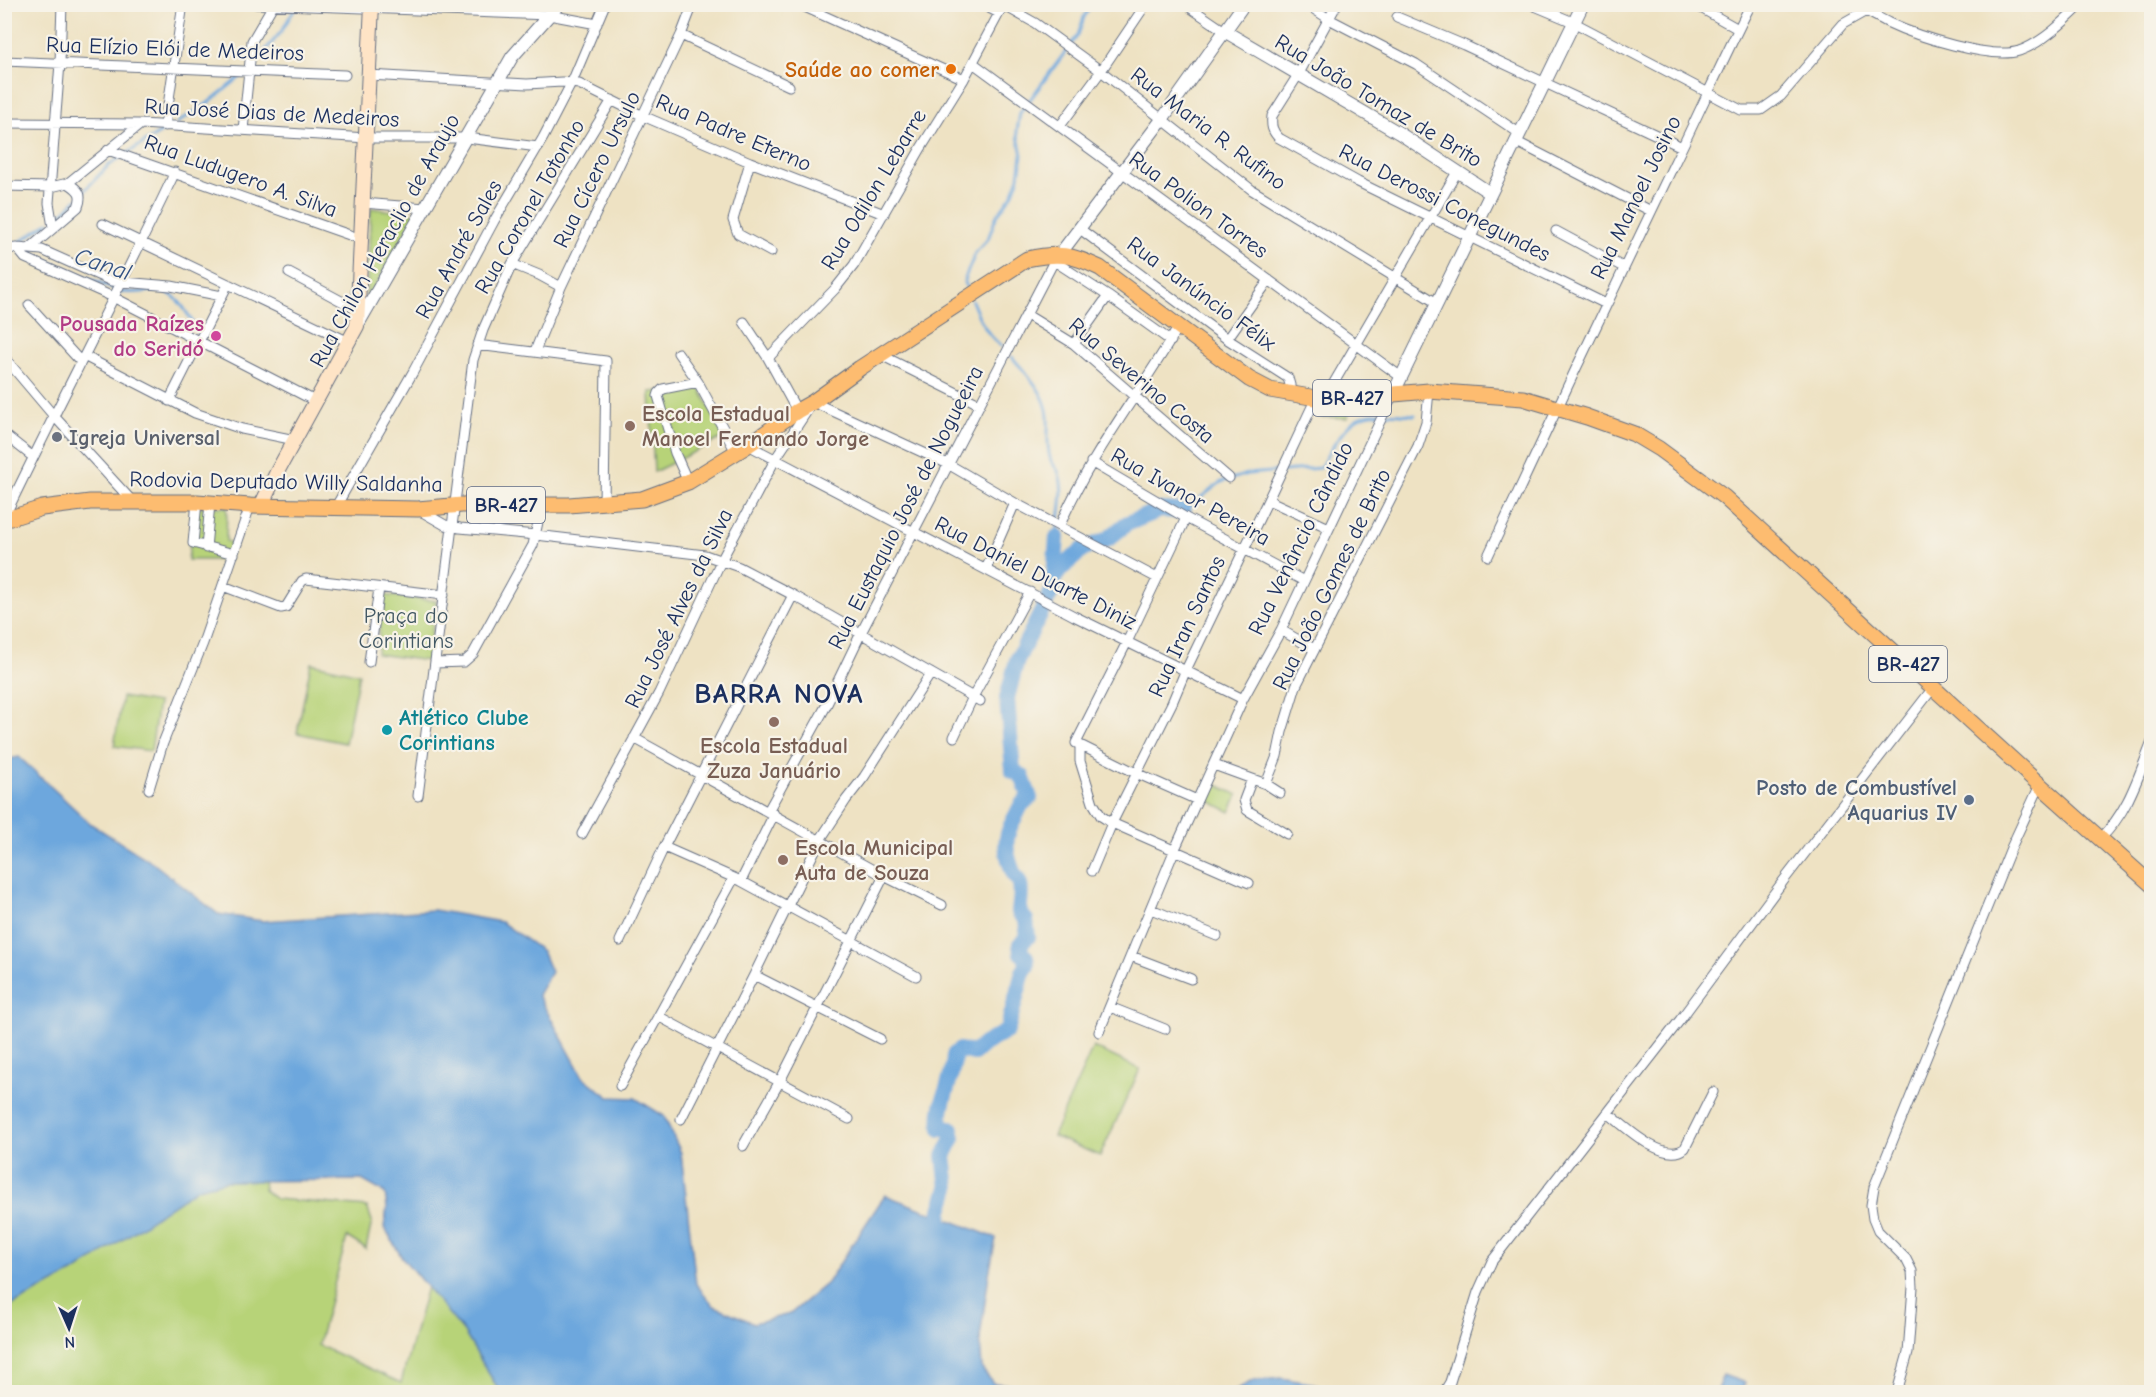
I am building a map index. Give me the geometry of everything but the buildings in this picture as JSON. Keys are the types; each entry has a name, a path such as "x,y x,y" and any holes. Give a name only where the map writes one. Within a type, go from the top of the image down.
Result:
{"main road":[{"path":"357,326 372,7"},
{"name":"Rodovia Deputado Willy Saldanha","path":"4,519 67,504 132,501 418,509 456,505 604,504 642,499 688,482 742,449 860,368 1027,259 1078,257 1100,268 1248,379 1270,390 1320,398 1430,391 1523,398 1634,434 1724,497 2151,885"},
{"name":"Rua Chilon Heraclio de Araujo","path":"256,506 317,402 357,326"}],"street":[{"path":"53,228 49,203 60,63 62,4"},
{"path":"165,126 183,4"},
{"path":"256,4 549,15 597,24"},
{"name":"Rua Chilon Heraclio de Araujo","path":"357,326 467,138 496,82 512,57 559,4"},
{"name":"Rua André Sales","path":"335,508 413,372 494,221 538,147 572,82 605,4"},
{"name":"Rua Cícero Ursulo","path":"535,351 561,287 681,35 693,4"},
{"path":"798,4 964,79"},
{"path":"822,15 827,4"},
{"name":"Rua Maria R. Rufino","path":"981,4 1002,8 1035,23 1163,118 1252,190 1437,303"},
{"path":"1060,126 1101,71 1146,4"},
{"name":"Rua João Tomaz de Brito","path":"1185,4 1226,32 1364,111 1490,193"},
{"path":"1171,341 1057,257 1163,118 1244,4"},
{"path":"1306,4 1329,19 1416,64 1517,137 1651,211"},
{"path":"1299,75 1337,4"},
{"path":"1530,4 1574,22 1741,110 1761,110 1781,96 1843,24 1866,11"},
{"name":"Rua Venâncio Cândido","path":"1099,1032 1175,849 1243,699 1281,630 1469,236 1584,4"},
{"path":"1694,4 1738,29"},
{"name":"Rua Manoel Josino","path":"1488,556 1623,267 1751,4"},
{"path":"1852,4 1910,31 1998,55 2017,52 2035,44 2082,4"},
{"path":"243,130 252,41 273,5"},
{"name":"Rua Odilon Lebarre","path":"768,358 844,279 854,265 921,148 964,79 1002,8"},
{"path":"1397,17 1545,81 1682,147"},
{"path":"681,35 789,86"},
{"name":"Rua Elízio Elói de Medeiros","path":"4,61 345,75"},
{"name":"Rua Polion Torres","path":"973,63 1401,377"},
{"path":"369,75 527,84 572,82"},
{"name":"Rua Derossi Conegundes","path":"1299,75 1272,116 1272,129 1279,138 1358,182 1606,304"},
{"name":"Rua Padre Eterno","path":"572,82 643,116 750,162 884,214"},
{"name":"Rua Coronel Totonho","path":"418,796 473,360 477,345 513,264 612,100"},
{"name":"Rua José Dias de Medeiros","path":"4,123 141,124 367,138 467,138 538,147"},
{"path":"4,186 51,187 68,183 141,124"},
{"name":"Rua Ludugero A. Silva","path":"108,150 361,239"},
{"path":"750,162 733,220 735,229 738,234 771,252"},
{"path":"4,519 53,415 143,242 175,172"},
{"name":"Rua Iran Santos","path":"1092,871 1136,773 1320,398 1356,344 1457,172"},
{"path":"29,249 70,214 80,201 78,189 68,183"},
{"path":"363,203 425,208"},
{"path":"103,224 350,342"},
{"name":"Rua Janúncio Félix","path":"1080,229 1227,339 1288,378 1290,395"},
{"path":"1557,231 1623,267"},
{"path":"17,248 25,258 113,297 317,402"},
{"path":"4,249 29,249 54,255 99,277 121,282 171,286 222,296"},
{"name":"Rua Eustaquio José de Nogueeira","path":"620,1086 737,880 861,633 1057,257"},
{"path":"513,264 561,287"},
{"path":"289,273 358,310"},
{"path":"1227,339 1269,280"},
{"path":"169,401 229,283"},
{"path":"1074,344 1108,296"},
{"path":"29,305 83,359 218,422 295,440"},
{"name":"Rua Severino Costa","path":"1027,315 1074,344 1229,478"},
{"path":"744,322 768,358 797,411"},
{"path":"1060,525 1091,462 1179,326"},
{"path":"477,345 606,361 604,504"},
{"path":"678,353 742,449"},
{"path":"881,355 979,404"},
{"path":"4,357 53,415 132,501"},
{"path":"688,482 675,453 658,396 663,389 698,382"},
{"name":"Rua João Gomes de Brito","path":"1266,784 1278,756 1290,703 1314,649 1418,446 1426,422 1430,391"},
{"path":"813,402 948,464 1156,578"},
{"name":"Rua José Alves da Silva","path":"582,834 659,693 722,559 776,458 813,402"},
{"path":"4,434 33,457"},
{"name":"Rua Daniel Duarte Diniz","path":"742,449 776,458 1074,616 1243,699"},
{"name":"Rua Ivanor Pereira","path":"1091,462 1186,518 1304,581"},
{"path":"1268,500 1329,528"},
{"path":"204,503 192,540 195,544 206,548 234,554"},
{"path":"204,503 206,548"},
{"path":"986,568 1016,503"},
{"path":"148,789 234,554 256,506"},
{"path":"435,663 464,662 473,654 529,555 536,535 537,506"},
{"path":"418,509 453,527 705,555 722,559 793,595 976,699"},
{"path":"1186,518 1078,744 1080,761 1096,810 1112,823 1249,883"},
{"path":"223,586 281,608 288,604 304,580 444,596"},
{"path":"369,662 379,588"},
{"path":"954,737 976,699 1030,592"},
{"path":"620,941 664,847 793,595"},
{"path":"1281,630 1314,649"},
{"path":"681,1119 718,1049 820,840 931,673"},
{"path":"1444,1392 1450,1382 1478,1292 1492,1261 1933,688"},
{"path":"634,738 884,876 942,905"},
{"path":"2100,839 2124,812 2151,742"},
{"path":"1078,744 1197,800"},
{"path":"1214,765 1266,784 1280,793"},
{"path":"1252,779 1245,794 1245,808 1252,815 1287,834"},
{"path":"1897,1392 1908,1353 1912,1271 1906,1259 1878,1231 1871,1205 1874,1187 2011,848 2040,785"},
{"path":"664,847 788,906 916,976"},
{"path":"744,1146 780,1081 884,876"},
{"path":"1151,909 1217,936"},
{"path":"1131,956 1191,979"},
{"path":"754,975 880,1039"},
{"path":"1110,1007 1165,1029"},
{"path":"658,1016 849,1119"},
{"path":"1608,1113 1634,1134 1658,1149 1674,1153 1685,1148 1713,1092"}],"green space":[{"path":"371,208 416,214 366,302"},
{"path":"700,388 724,437 654,472 650,392"},
{"path":"1320,408 1349,408 1348,418 1319,417"},
{"path":"194,507 227,507 226,541 235,544 225,560 188,560"},
{"name":"Praça do Corintians","path":"383,595 436,601 428,661 377,654"},
{"path":"311,663 359,674 345,743 297,733"},
{"path":"122,697 158,703 151,751 114,746"},
{"path":"1209,781 1238,795 1230,812 1202,797"},
{"path":"1093,1047 1140,1069 1100,1156 1053,1136"},
{"path":"263,1180 264,1190 276,1199 367,1207 372,1221 366,1249 347,1237 318,1345 401,1383 427,1287 464,1332 500,1392 5,1392 5,1309 76,1271 198,1188 226,1181"}],"water":[{"path":"19,757 91,824 153,863 218,914 263,921 434,910 501,922 542,951 551,972 538,995 583,1077 609,1097 635,1098 664,1116 681,1153 696,1284 714,1306 754,1323 790,1314 827,1283 885,1195 996,1238 980,1337 982,1369 993,1383 1014,1385 1028,1392 500,1392 464,1332 401,1256 384,1227 387,1208 385,1193 362,1180 226,1181 198,1188 76,1271 5,1309 4,760"},
{"path":"1723,1375 1745,1383 1741,1392 1716,1392"},
{"path":"1281,1378 1315,1384 1325,1392 1234,1392 1252,1381"}],"waterway":[{"path":"969,292 964,280 976,252 988,239 996,217 1013,193 1019,177 1022,155 1017,131 1020,113 1078,35 1084,17 1092,4"},
{"path":"253,65 281,32 295,8"},
{"path":"177,123 208,103 244,74"},
{"path":"126,154 166,129"},
{"path":"81,194 108,166 120,158"},
{"path":"55,218 77,199"},
{"path":"15,245 49,222"},
{"name":"Canal","path":"25,252 122,292 161,291 168,293 179,302 199,333"},
{"path":"972,301 987,331 1002,346"},
{"path":"1012,357 1044,399 1048,416 1049,453 1061,485 1059,520"},
{"path":"1183,511 1221,482 1248,474 1320,468 1345,430 1360,417 1383,413 1415,415"},
{"path":"1052,581 1061,569 1082,550 1108,539 1126,524 1160,510 1183,511"},
{"path":"1057,537 1058,526"},
{"path":"938,1239 941,1210 948,1188 944,1156 953,1138 951,1129 941,1129 940,1119 954,1055 960,1050 974,1053 984,1044 1007,1031 1023,972 1027,966 1020,944 1028,937 1026,920 1019,912 1020,884 1010,865 1006,845 1014,819 1022,805 1030,798 1022,776 1013,771 1007,698 1017,660 1053,589 1057,537"}],"place":[{"name":"Saúde ao comer","path":"951,69"},
{"name":"Pousada Raízes do Seridó","path":"216,336"},
{"name":"Escola Estadual Manoel Fernando Jorge","path":"630,426"},
{"name":"Igreja Universal","path":"57,437"},
{"name":"Escola Estadual Zuza Januário","path":"774,722"},
{"name":"Atlético Clube Corintians","path":"387,730"},
{"name":"Posto de Combustível Aquarius IV","path":"1969,800"},
{"name":"Escola Municipal Auta de Souza","path":"783,860"}],"district":[{"name":"BARRA NOVA","path":"779,693"}]}
